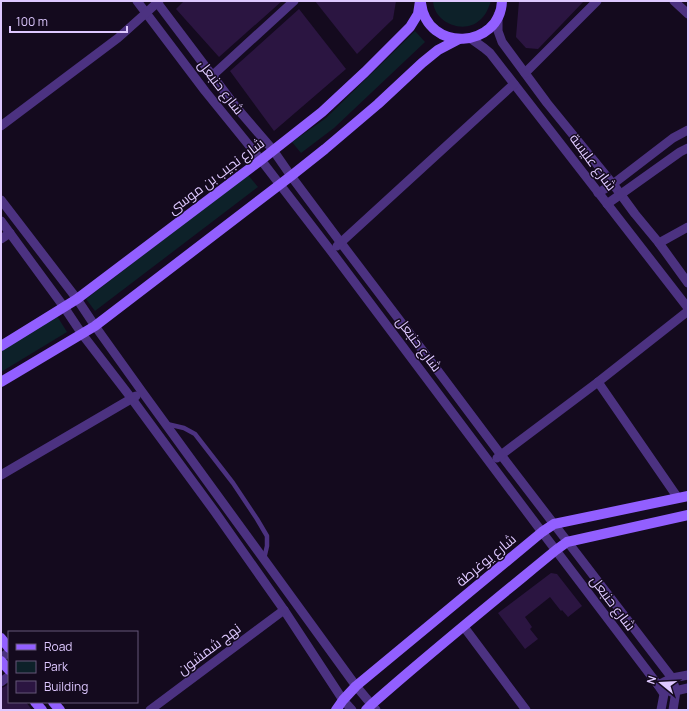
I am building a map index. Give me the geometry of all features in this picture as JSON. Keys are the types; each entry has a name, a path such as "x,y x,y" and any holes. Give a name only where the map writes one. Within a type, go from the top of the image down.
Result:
{"main road":[{"path":"420,1 425,18 440,33 449,38 465,39"},
{"name":"شارع نجيب بن موسى","path":"1,346 77,299 322,112 410,27 418,14 420,1"},
{"path":"1,382 95,326 291,176 378,104 438,50 482,34 492,26 502,5 502,1"},
{"name":"شارع يوغرطة","path":"336,710 356,686 542,532 554,524 683,497"},
{"path":"371,708 439,646 556,550 568,542 688,516"},
{"path":"1,638 8,647"},
{"path":"1,660 8,669"}],"street":[{"name":"شارع حنبعل","path":"137,1 205,91 280,184 331,251 658,684 664,694"},
{"name":"شارع حنبعل","path":"157,1 236,107 273,150 501,455 672,678 676,691 673,710"},
{"path":"1,126 118,38 146,14 157,1"},
{"path":"213,75 294,1"},
{"path":"525,73 597,1"},
{"path":"674,1 688,14"},
{"name":"شارع عليسة","path":"498,15 498,31 502,42 573,135 659,243 688,283"},
{"name":"شارع عليسة","path":"465,39 484,48 490,53 688,310"},
{"path":"331,251 514,84"},
{"path":"598,193 613,184 673,138 688,130"},
{"path":"607,204 680,152 688,148"},
{"path":"1,200 77,299 142,393 371,708"},
{"path":"1,221 82,334 132,399 219,518 284,610 343,700 352,710"},
{"path":"659,243 688,227"},
{"path":"1,239 10,233"},
{"path":"491,463 598,382 688,310"},
{"path":"598,382 683,497"},
{"path":"1,475 142,393"},
{"name":"نهج شمشون","path":"150,710 284,610"},
{"path":"464,627 526,710"},
{"path":"658,684 672,678 688,675"},
{"path":"661,710 664,694 688,688"}],"lane":[{"path":"165,423 184,428 195,434 233,483 267,536 267,546 264,559"}],"green space":[{"path":"433,1 491,1 487,12 480,20 466,26 458,26 444,21 435,9"},
{"path":"415,31 425,42 334,128 301,153 292,142 326,118"},
{"path":"248,175 258,187 95,311 86,299"},
{"path":"57,316 67,332 1,372 1,350"}],"building":[{"path":"184,1 282,1 219,57 176,9"},
{"path":"315,1 396,1 393,19 357,54"},
{"path":"519,1 584,1 538,49 526,48 516,37"},
{"path":"299,9 346,69 274,131 230,71"},
{"path":"551,573 557,574 582,606 568,617 550,597 525,617 532,627 530,629 538,639 525,649 498,613"},
{"path":"8,685 8,703 27,703 32,710 1,710 1,688"}]}
